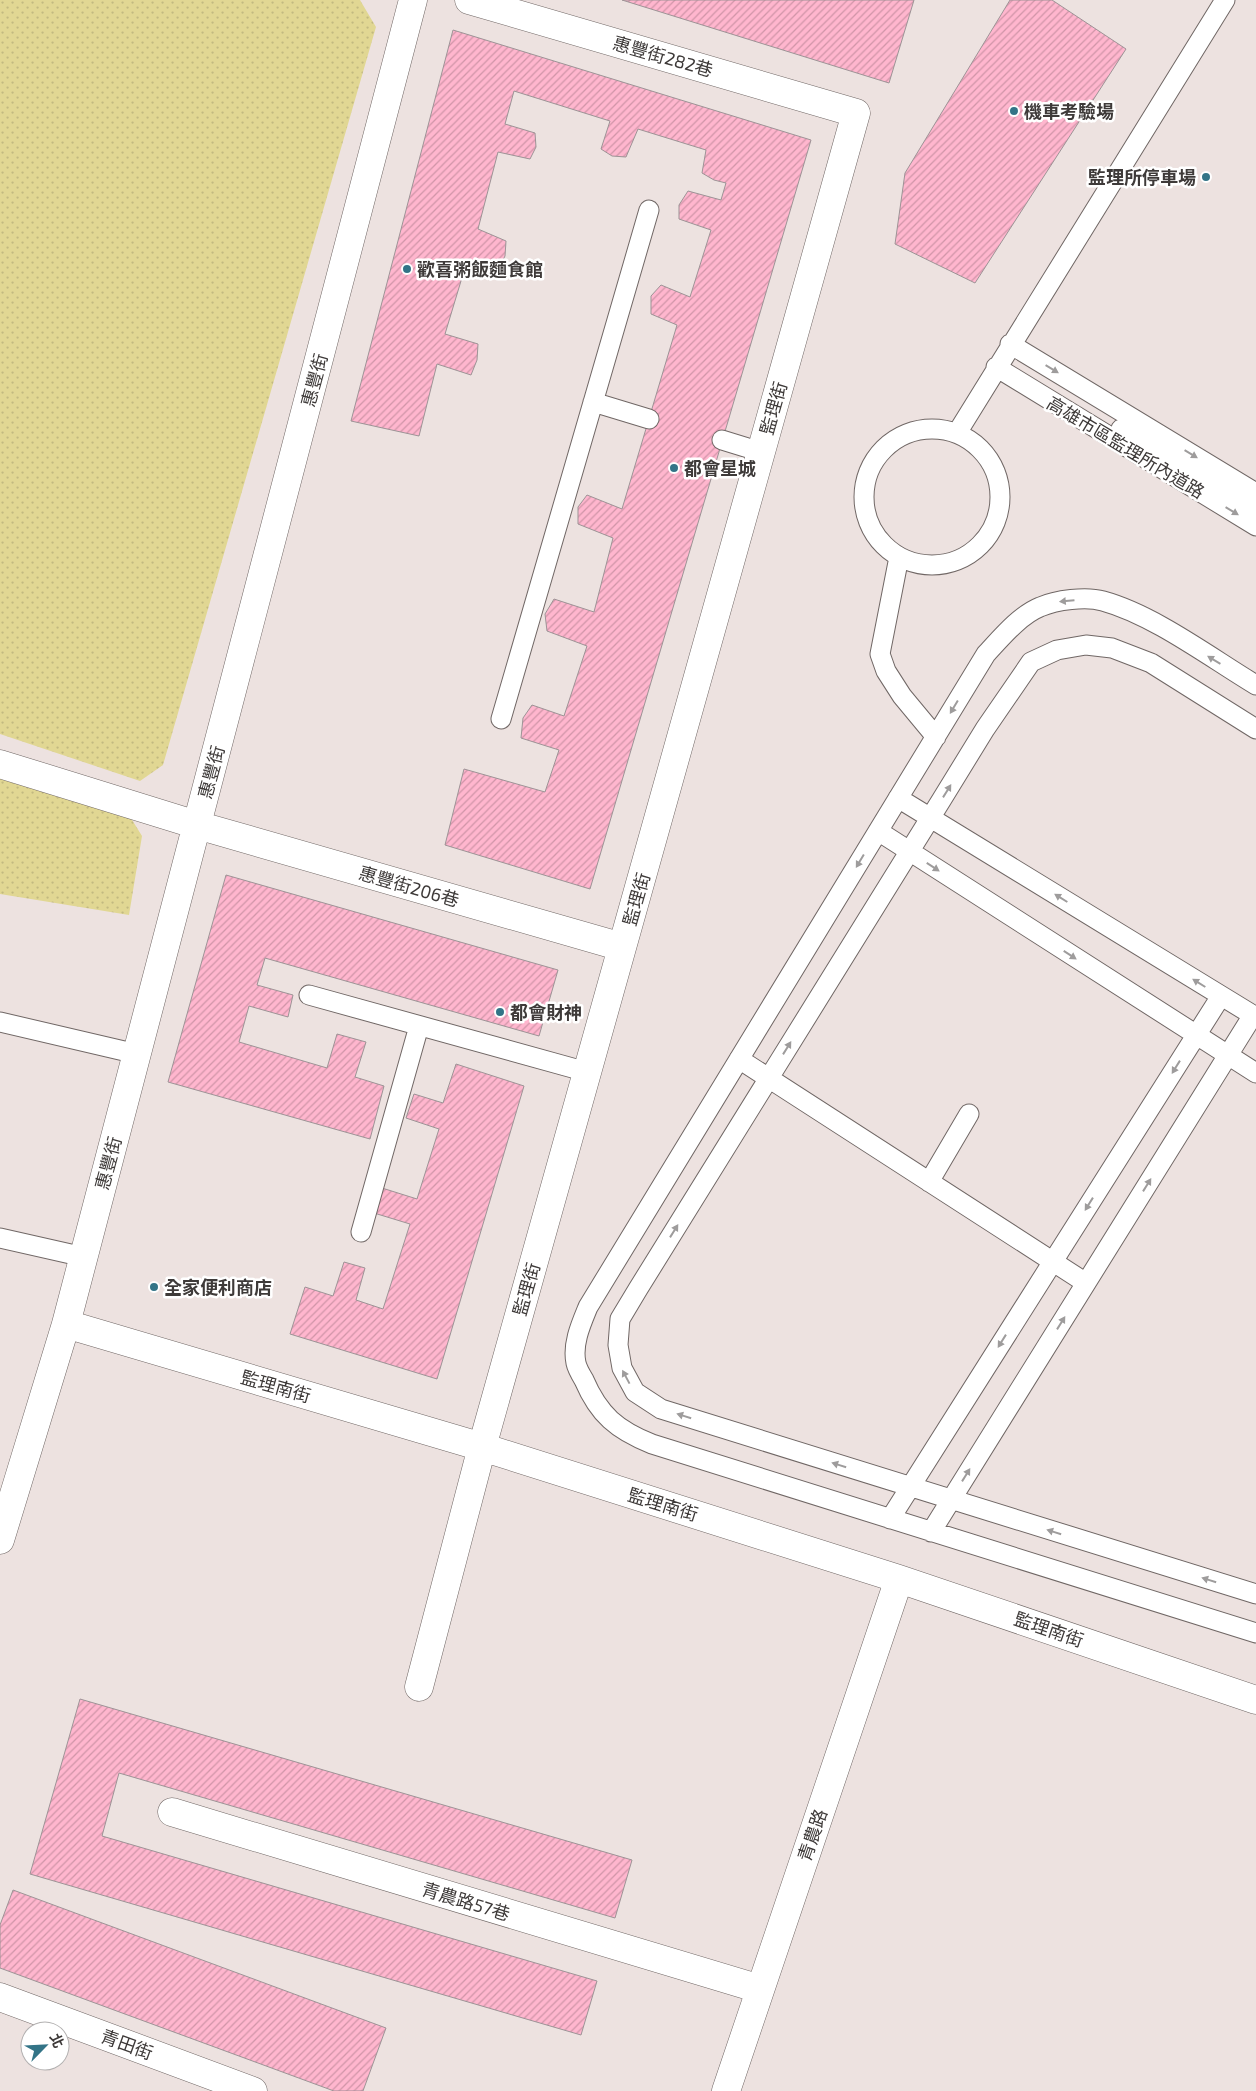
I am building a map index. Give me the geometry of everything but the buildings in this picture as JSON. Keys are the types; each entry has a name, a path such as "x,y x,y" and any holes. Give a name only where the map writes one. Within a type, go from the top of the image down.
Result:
{"street":[{"name":"惠豐街","path":"0,1540 66,1324 84,1257 413,0"},
{"name":"惠豐街282巷","path":"469,0 856,113"},
{"name":"監理街","path":"419,1687 482,1447 856,113"},
{"name":"惠豐街206巷","path":"0,764 197,825 622,947"},
{"name":"監理南街","path":"66,1324 482,1447 899,1579 1256,1700"},
{"name":"青農路","path":"726,2091 899,1579"},
{"name":"青農路57巷","path":"172,1812 760,1989"},
{"name":"青田街","path":"0,1997 253,2091"}],"lane":[{"path":"957,432 1225,0"},
{"path":"501,719 648,210"},
{"name":"高雄市區監理所內道路","path":"1003,356 1256,493"},
{"name":"高雄市區監理所內道路","path":"1003,356 1256,510"},
{"name":"高雄市區監理所內道路","path":"1003,356 1256,526"},
{"path":"593,402 649,419"},
{"path":"934,428 957,432 976,444 991,461 999,482 1000,504 994,526 982,544 964,558 943,565 921,565 899,557 881,543 869,524 867,516 864,501 866,479 875,458 891,441 912,431 934,428"},
{"path":"722,440 761,452"},
{"path":"899,557 880,654 886,671 902,696 936,737"},
{"path":"1256,685 1147,618 1102,601 1065,600 1039,607 1011,628 986,654 588,1306 576,1337 576,1362 589,1391 606,1418 633,1436 652,1444 1256,1633"},
{"path":"1256,729 1150,663 1112,648 1086,645 1057,650 1032,662 985,729 620,1319 618,1344 622,1368 635,1392 661,1409 1256,1594"},
{"path":"898,798 1255,1016 1228,1056 931,1532"},
{"path":"878,831 1256,1073"},
{"path":"309,995 587,1072"},
{"path":"890,1519 1221,996"},
{"path":"0,1022 137,1054"},
{"path":"361,1232 419,1026"},
{"path":"739,1059 1086,1283"},
{"path":"929,1182 969,1114"},
{"path":"0,1238 84,1257"}],"shaded area":[{"path":"0,0 360,0 376,27 163,765 140,781 0,734"},
{"path":"0,775 129,815 142,836 129,915 0,894"}],"place":[{"name":"機車考驗場","path":"1014,111"},
{"name":"監理所停車場","path":"1206,177"},
{"name":"歡喜粥飯麵食館","path":"407,269"},
{"name":"都會星城","path":"674,468"},
{"name":"都會財神","path":"500,1012"},
{"name":"全家便利商店","path":"154,1287"}]}
